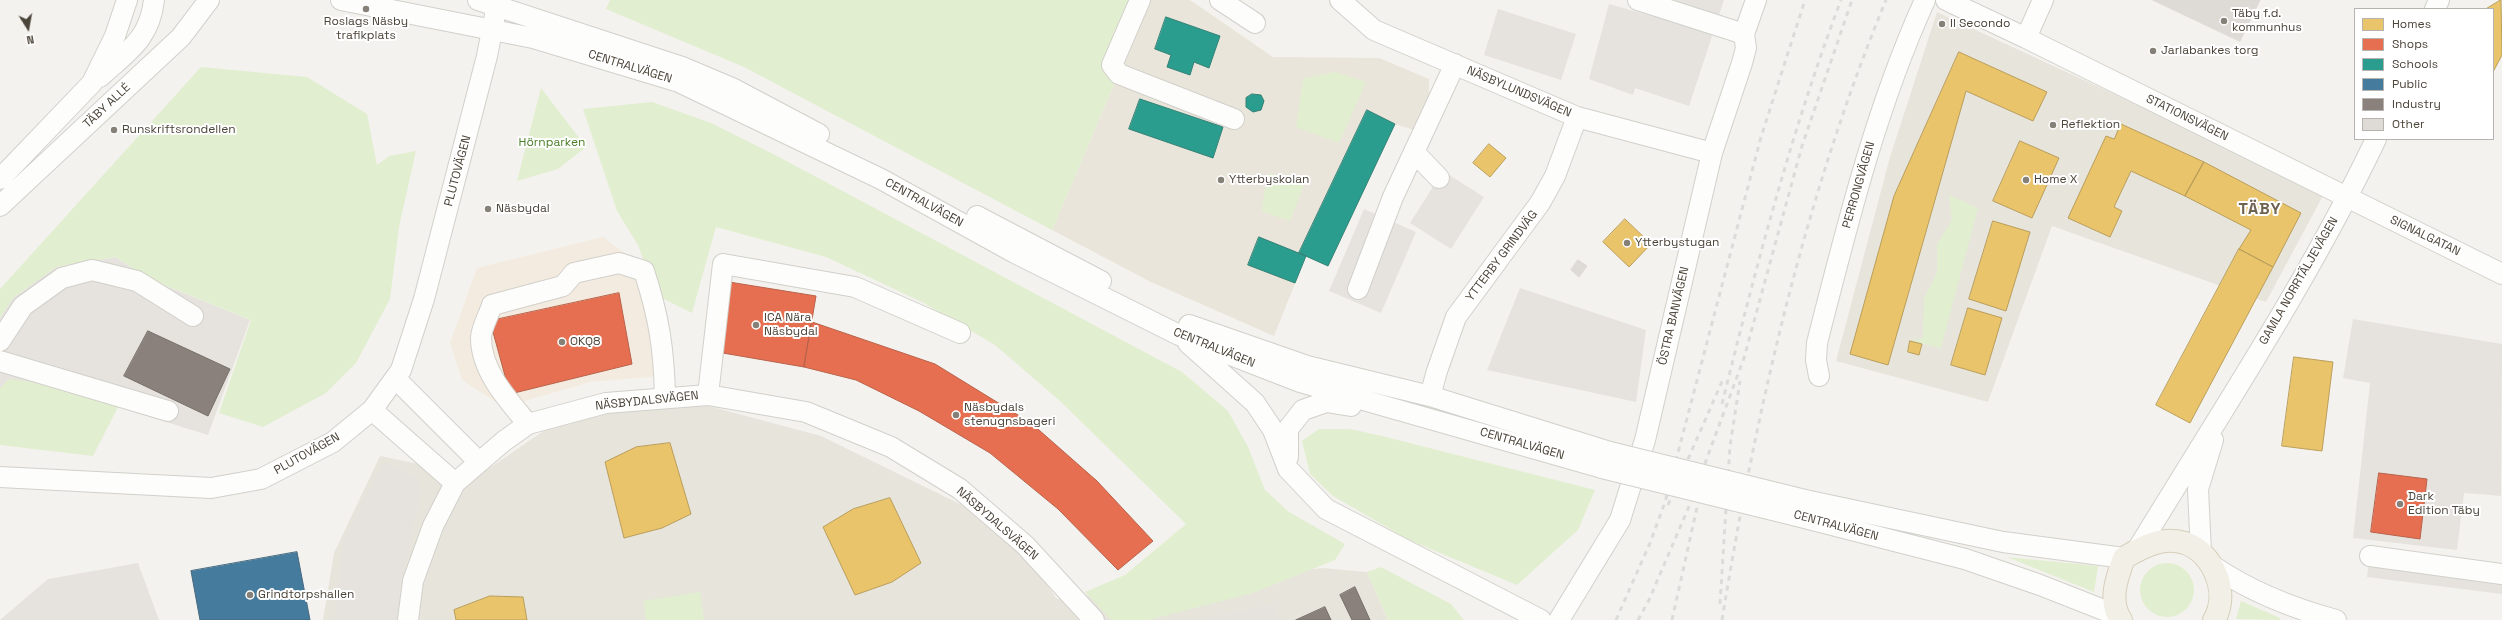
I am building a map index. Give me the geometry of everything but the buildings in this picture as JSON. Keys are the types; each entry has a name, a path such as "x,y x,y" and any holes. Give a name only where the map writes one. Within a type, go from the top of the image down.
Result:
{"main road":[{"path":"2120,618 2115,602 2115,584 2131,554 2154,542 2185,543 2207,559 2218,579 2220,597 2217,615 2214,620"}],"street":[{"name":"TÄBY ALLÉ","path":"92,84 115,36 126,0"},
{"name":"TÄBY ALLÉ","path":"0,179 92,84 142,39 152,17 154,0"},
{"name":"TÄBY ALLÉ","path":"0,206 180,37 208,0"},
{"name":"CENTRALVÄGEN","path":"341,0 492,29 679,82 880,178 1015,253 1179,335 1300,382 1419,414 1801,508 2040,584 2120,618"},
{"name":"CENTRALVÄGEN","path":"478,0 498,3 540,22 682,67 734,89 1185,323 1307,366 1430,396 1606,460"},
{"path":"1140,0 1112,65 1119,74 1234,119"},
{"path":"1220,0 1255,23"},
{"name":"NÄSBYLUNDSVÄGEN","path":"1340,0 1374,30 1577,118 1712,153"},
{"path":"1638,0 1744,34"},
{"name":"ÖSTRA BANVÄGEN","path":"1559,620 1620,520 1645,440 1712,153 1746,48 1744,34 1756,0"},
{"name":"PERRONGVÄGEN","path":"1819,376 1816,360 1817,343 1854,196 1902,51 1925,0"},
{"path":"1946,0 2026,38 2043,0"},
{"name":"PLUTOVÄGEN","path":"0,477 211,488 261,479 333,442 372,410 401,370 424,299 498,3"},
{"name":"STATIONSVÄGEN","path":"2026,38 2348,198"},
{"path":"1358,289 1393,197 1455,64"},
{"name":"YTTERBY GRINDVÄG","path":"1430,396 1436,371 1456,317 1540,203 1555,176 1577,118"},
{"name":"GAMLA NORRTÄLJEVÄGEN","path":"2131,554 2218,421 2348,198 2376,140"},
{"path":"1414,152 1439,178"},
{"name":"SIGNALGATAN","path":"2348,198 2502,274"},
{"path":"528,424 514,408 487,367 481,337 492,305 563,286 574,273 619,263 644,271 657,310 664,355 664,397"},
{"path":"708,395 723,264 855,287 960,333"},
{"path":"0,341 23,306 62,278 92,270 137,282 193,316"},
{"path":"1179,335 1255,403 1273,430 1288,469 1326,509 1541,620"},
{"path":"0,361 168,412"},
{"path":"395,378 479,462"},
{"name":"NÄSBYDALSVÄGEN","path":"408,620 413,581 433,526 455,483 479,462 528,424 606,403 664,397 708,395 806,412 891,447 966,494 1025,545 1094,620"},
{"path":"1288,469 1288,429 1303,410 1326,402 1419,414"},
{"path":"372,410 455,483"},
{"name":"GAMLA NORRTÄLJEVÄGEN","path":"2207,559 2198,489 2218,421"},
{"name":"CENTRALVÄGEN","path":"1801,508 2003,542 2131,554"},
{"path":"2370,556 2453,558 2502,574"},
{"path":"2207,559 2240,584 2299,610 2336,620"}],"shaded area":[{"name":"Ytterbyskolan","path":"1150,0 1190,0 1273,57 1379,58 1429,79 1429,97 1414,130 1395,124 1328,266 1306,256 1274,336 1151,282 1052,230"},
{"path":"1676,0 1724,0 1689,106 1635,88 1633,95 1589,79 1609,4 1670,21"},
{"path":"1498,9 1576,34 1561,80 1484,55"},
{"path":"1937,12 2325,192 2266,302 2052,226 1988,402 1836,361 1890,157"},
{"path":"1443,171 1484,197 1451,249 1410,223"},
{"path":"1364,209 1416,232 1381,313 1329,291"},
{"path":"603,237 638,263 662,376 590,382 504,407 462,380 450,343 477,268"},
{"path":"116,257 147,278 250,320 208,435 42,383 0,388 0,318 13,298 56,267"},
{"path":"1520,288 1646,330 1636,402 1487,370"},
{"path":"2353,319 2502,344 2501,496 2464,493 2457,550 2353,538 2370,383 2343,378"},
{"path":"705,405 821,436 962,505 1033,565 1057,599 1323,568 1367,572 1388,620 323,620 334,553 380,456 478,476 558,421 617,406"},
{"path":"385,462 417,479 420,496 399,591 398,620 335,620 344,538"},
{"path":"2370,556 2502,574 2502,594 2367,577"},
{"path":"138,563 159,620 0,620 48,579"},
{"path":"1273,605 1280,620 1198,620"}],"green space":[{"path":"610,0 1150,0 1052,230 744,67 606,9"},
{"path":"201,67 307,77 367,114 377,165 389,156 416,151 399,227 390,299 356,363 326,393 263,427 219,413 251,320 147,278 116,257 56,267 13,298 0,318 0,289"},
{"path":"1335,72 1366,82 1339,143 1296,127 1303,78"},
{"name":"Hörnparken","path":"541,88 586,147 558,169 517,181"},
{"path":"652,102 711,123 777,156 1182,372 1228,411 1248,447 1265,490 1289,512 1345,544 1335,560 1253,593 1148,620 1111,620 1085,592 1125,575 1186,524 1060,401 995,345 922,302 826,257 716,227 692,313 656,295 638,245 617,211 583,109"},
{"path":"1268,173 1305,182 1290,221 1261,211"},
{"path":"1949,195 1978,208 1941,348 1910,341 1923,338 1924,299 1937,273 1937,244 1952,220"},
{"path":"9,379 42,383 118,407 93,456 0,445 0,388"},
{"path":"1319,429 1350,429 1382,436 1595,490 1578,530 1517,585 1409,540 1333,496 1310,474 1302,441"},
{"path":"2007,557 2098,566 2094,592"},
{"path":"2162,563 2172,563 2182,567 2190,575 2194,585 2194,595 2190,605 2182,613 2172,617 2162,617 2152,613 2144,605 2140,595 2140,585 2144,575 2152,567"},
{"path":"1381,567 1451,604 1464,620 1388,620 1367,572"},
{"path":"700,592 704,620 646,620 643,601"},
{"path":"2241,601 2280,618 2280,620 2236,619"}],"railway":[{"path":"1616,620 1650,543 1665,502 1761,137 1805,0"},
{"path":"1722,404 1761,251 1790,150 1841,0"},
{"path":"1638,620 1649,600 1690,504 1744,358 1802,146 1852,0"},
{"path":"1722,620 1735,541 1767,384 1786,305 1807,227 1831,150 1857,74 1886,0"},
{"path":"1668,505 1724,377"},
{"path":"1720,604 1730,446 1740,381"},
{"path":"1672,620 1702,485"}],"place":[{"name":"Roslags Näsby trafikplats","path":"366,9"},
{"name":"Täby f.d. kommunhus","path":"2224,21"},
{"name":"Il Secondo","path":"1942,24"},
{"name":"Jarlabankes torg","path":"2153,51"},
{"name":"Reflektion","path":"2053,125"},
{"name":"Runskriftsrondellen","path":"114,130"},
{"name":"Ytterbyskolan","path":"1221,180"},
{"name":"Home X","path":"2026,180"},
{"name":"Näsbydal","path":"488,209"},
{"name":"Ytterbystugan","path":"1627,243"},
{"name":"ICA Nära Näsbydal","path":"756,325"},
{"name":"OKQ8","path":"562,342"},
{"name":"Näsbydals stenugnsbageri","path":"956,415"},
{"name":"Dark Edition Täby","path":"2400,504"},
{"name":"Grindtorpshallen","path":"250,595"}],"district":[{"name":"TÄBY","path":"2260,210"}]}
